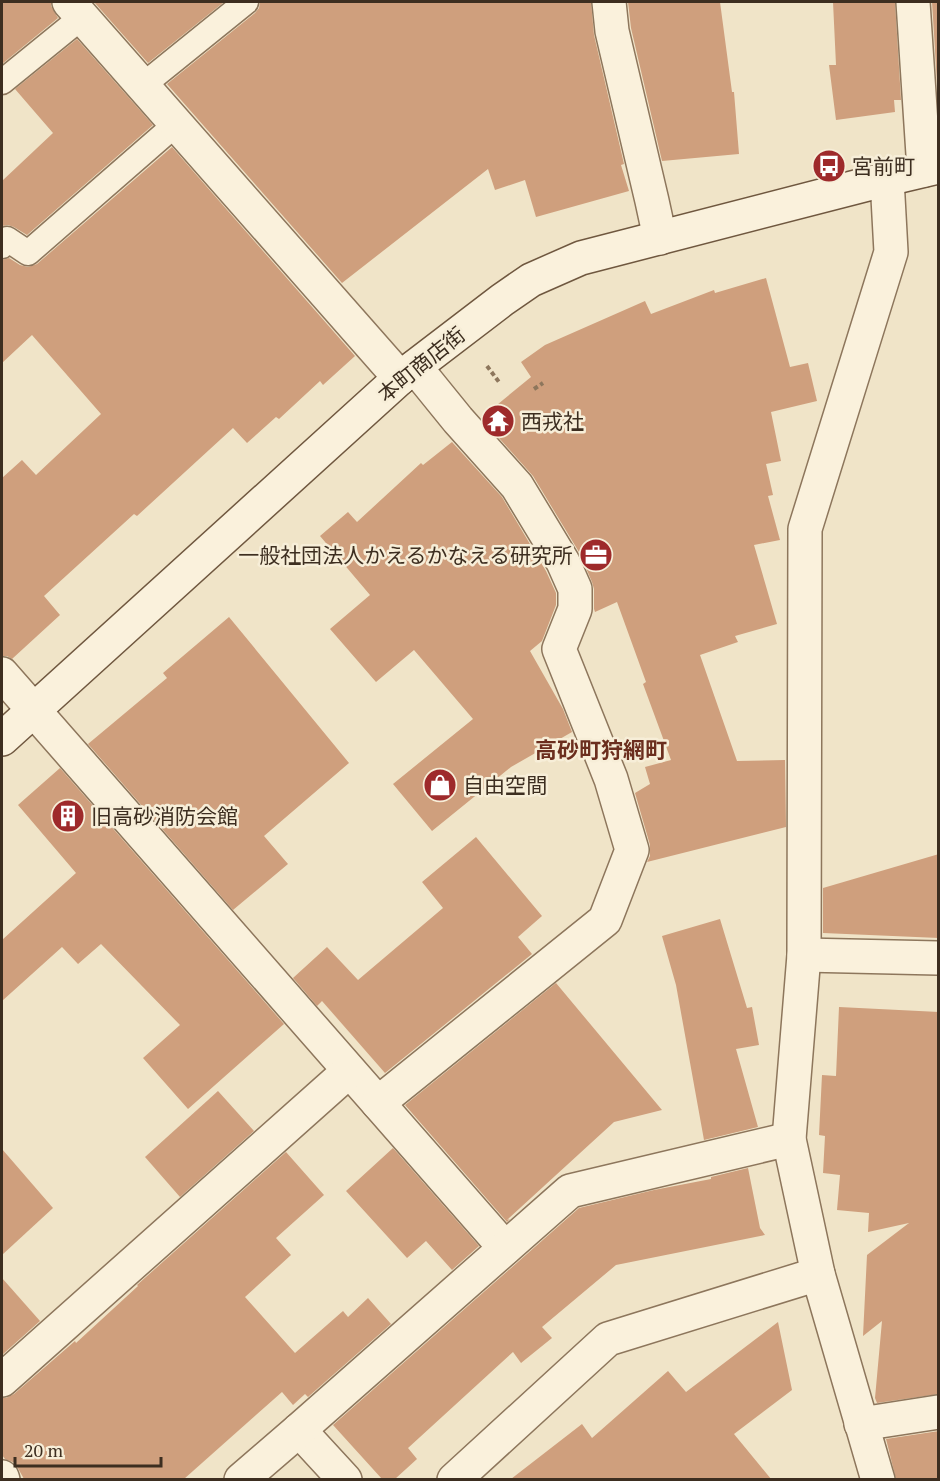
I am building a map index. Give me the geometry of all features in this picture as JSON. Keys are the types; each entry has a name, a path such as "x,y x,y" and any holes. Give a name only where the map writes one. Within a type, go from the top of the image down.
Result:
{"street":[{"path":"609,2 612,31 660,238"},
{"path":"913,2 931,169"},
{"path":"75,9 176,124 407,373 458,420 517,486 563,562 575,588 575,609 559,649 611,779 632,850 605,920 378,1103"},
{"name":"本町商店街","path":"2,739 407,373 531,280 581,258 931,169"},
{"path":"878,1479 818,1274 789,1139 804,955 805,530 891,252 887,179"},
{"path":"2,674 505,1248"},
{"path":"804,955 939,958"},
{"path":"2,1380 349,1071"},
{"path":"241,1479 570,1191 789,1139"},
{"path":"454,1479 608,1339 818,1274"},
{"path":"861,1424 939,1412"},
{"path":"299,1430 345,1479"}],"lane":[{"path":"142,86 246,2"},
{"path":"2,82 75,9"},
{"path":"2,246 8,239 28,253 176,124"}],"path":[{"path":"486,365 499,382"},
{"path":"534,389 543,383"}],"building":[{"path":"2,2 51,2 58,18 2,64"},
{"path":"94,2 224,2 148,63"},
{"path":"260,2 591,2 594,35 624,164 621,165 629,191 536,217 525,180 495,190 488,169 342,283 167,84 255,13"},
{"path":"628,2 720,2 732,92 734,92 739,154 662,161 631,28"},
{"path":"833,2 895,2 901,100 894,100 895,112 836,120 829,65 836,65"},
{"path":"932,2 939,2 939,99 938,99"},
{"path":"77,39 153,125 27,235 14,227 2,226 2,181 53,133 15,89"},
{"path":"172,147 355,356 323,385 320,381 279,419 276,417 247,443 233,428 137,516 134,514 44,596 60,615 12,659 2,656 2,478 22,460 36,475 101,414 32,335 2,363 2,260 9,258 28,267 37,264"},
{"path":"766,278 790,367 808,363 817,401 771,412 781,461 766,464 773,495 768,496 780,540 754,545 777,624 735,636 738,642 700,655 737,761 785,760 786,827 647,862 650,856 650,845 635,793 650,784 645,767 671,760 643,684 646,682 617,602 595,612 594,589 579,552 533,476 481,418 531,377 521,362 545,345 645,301 651,314 714,290 715,293"},
{"path":"452,442 502,497 546,571 556,593 556,605 542,641 530,651 563,709 572,732 511,767 432,831 393,784 473,719 414,650 376,682 330,629 370,595 320,536 348,512 357,522 421,463 423,465"},
{"path":"229,617 349,763 264,836 288,864 233,910 88,744 167,678 163,673"},
{"path":"60,768 284,1024 188,1109 143,1058 180,1025 101,944 78,964 62,947 2,1001 2,940 76,873 18,805"},
{"path":"476,837 542,916 518,937 532,954 385,1073 322,1001 317,1006 293,978 327,947 358,980 443,908 422,882"},
{"path":"939,854 939,938 823,933 823,888"},
{"path":"720,919 747,1008 752,1007 759,1045 736,1049 758,1127 704,1140 676,985 662,936"},
{"path":"556,983 662,1110 614,1122 507,1222 405,1105"},
{"path":"839,1007 939,1012 939,1394 877,1403 875,1398 882,1321 863,1336 867,1255 909,1223 868,1232 869,1213 837,1210 840,1175 823,1173 825,1136 819,1135 822,1075 836,1076"},
{"path":"218,1091 254,1131 180,1197 145,1157"},
{"path":"393,1148 479,1246 452,1270 426,1241 407,1258 346,1191"},
{"path":"2,1149 53,1208 2,1255"},
{"path":"286,1152 324,1195 276,1238 291,1255 245,1297 295,1353 343,1311 348,1317 368,1298 391,1324 308,1397 305,1394 293,1405 282,1392 184,1479 24,1479 15,1463 5,1459 2,1455 2,1398 14,1394 75,1341 76,1343 137,1285"},
{"path":"748,1168 760,1228 765,1235 616,1265 542,1327 552,1338 521,1363 513,1352 408,1448 417,1459 395,1479 382,1479 333,1425 579,1208 711,1179 711,1177"},
{"path":"2,1278 40,1321 2,1355"},
{"path":"778,1322 792,1390 734,1434 771,1479 511,1479 582,1424 592,1438 668,1371 686,1392"},
{"path":"939,1431 939,1479 896,1479 886,1439"}],"place":[{"name":"宮前町","path":"829,166"},
{"name":"西戎社","path":"498,421"},
{"name":"一般社団法人かえるかなえる研究所","path":"596,555"},
{"name":"自由空間","path":"440,785"},
{"name":"旧高砂消防会館","path":"68,816"}],"district":[{"name":"高砂町狩網町","path":"601,749"}]}
